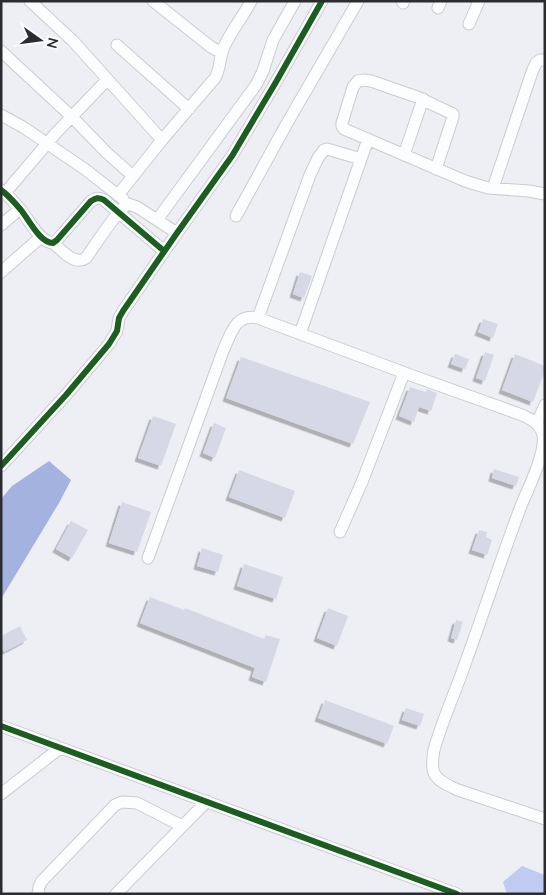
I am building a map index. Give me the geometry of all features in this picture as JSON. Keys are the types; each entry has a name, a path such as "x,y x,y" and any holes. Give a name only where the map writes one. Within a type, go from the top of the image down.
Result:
{"street":[{"path":"30,1 73,41 162,140"},
{"path":"153,1 211,47 222,53"},
{"path":"157,220 256,85 263,71 273,40 295,1"},
{"path":"1,466 66,396 109,344 117,331 119,318 123,311 232,156 322,1"},
{"path":"236,216 358,1"},
{"path":"470,24 479,1"},
{"path":"118,196 217,75 222,53 246,3"},
{"path":"117,46 189,109"},
{"path":"1,52 133,176"},
{"path":"493,188 536,62 545,60"},
{"path":"107,80 3,191 20,209 41,238 48,243 53,243 74,260 79,261 86,258 118,213 128,204"},
{"path":"436,169 453,117 451,113 423,99 371,81 358,81 353,86 342,126 344,129 465,182 493,188 545,194"},
{"path":"404,154 423,99"},
{"path":"1,115 23,127 86,170 128,204 137,207 177,233"},
{"path":"300,334 368,139"},
{"path":"258,318 299,204 318,158 324,150 328,149 361,159"},
{"path":"53,243 86,205 96,198 106,186"},
{"path":"96,198 104,200 164,251"},
{"path":"1,225 20,209"},
{"path":"1,272 41,238"},
{"path":"148,558 223,351 238,323 246,317 258,318 522,415 538,423 543,436 543,447 538,465 443,722 432,764 434,773 438,778 458,790 545,819"},
{"path":"340,532 362,482 404,373"},
{"path":"538,423 545,405"},
{"path":"1,726 457,894"},
{"path":"1,794 60,748"},
{"path":"116,894 207,801"},
{"path":"38,894 38,887 41,882 115,805 122,802 137,803 182,826"}],"shaded area":[{"path":"49,461 71,480 1,599 1,499 12,486"},
{"path":"522,866 545,875 545,894 507,894 503,882"}],"building":[{"path":"300,272 312,276 304,298 293,294"},
{"path":"483,319 498,324 493,338 478,332"},
{"path":"485,352 494,355 485,381 476,378"},
{"path":"455,354 469,359 465,369 451,364"},
{"path":"515,354 545,366 545,371 533,402 502,390"},
{"path":"241,357 370,402 353,444 226,398"},
{"path":"410,387 426,392 427,389 437,393 431,411 419,407 414,422 399,416"},
{"path":"153,416 176,424 161,466 138,458"},
{"path":"214,423 226,428 215,458 203,453"},
{"path":"494,469 519,477 516,486 492,478"},
{"path":"239,470 295,491 285,518 229,497"},
{"path":"122,502 151,512 137,552 109,543"},
{"path":"71,521 88,530 72,558 56,549"},
{"path":"479,530 487,532 486,537 492,540 487,555 472,550"},
{"path":"202,548 223,555 218,572 197,566"},
{"path":"244,564 283,577 276,599 237,586"},
{"path":"150,597 184,610 185,608 264,639 266,635 280,639 266,682 252,677 255,668 140,623"},
{"path":"328,608 348,616 337,646 317,638"},
{"path":"456,620 463,622 457,640 451,638"},
{"path":"20,626 27,640 4,652 1,646 1,636"},
{"path":"325,700 394,726 387,744 318,718"},
{"path":"406,708 424,714 420,726 402,720"}],"cycle path":[{"path":"1,466 66,395 109,344 117,331 119,318 123,311 232,156 322,1"},
{"path":"1,190 21,210 39,235 48,242 53,243 57,240 91,201 99,198 104,200 164,251"},
{"path":"1,726 457,894"}]}
